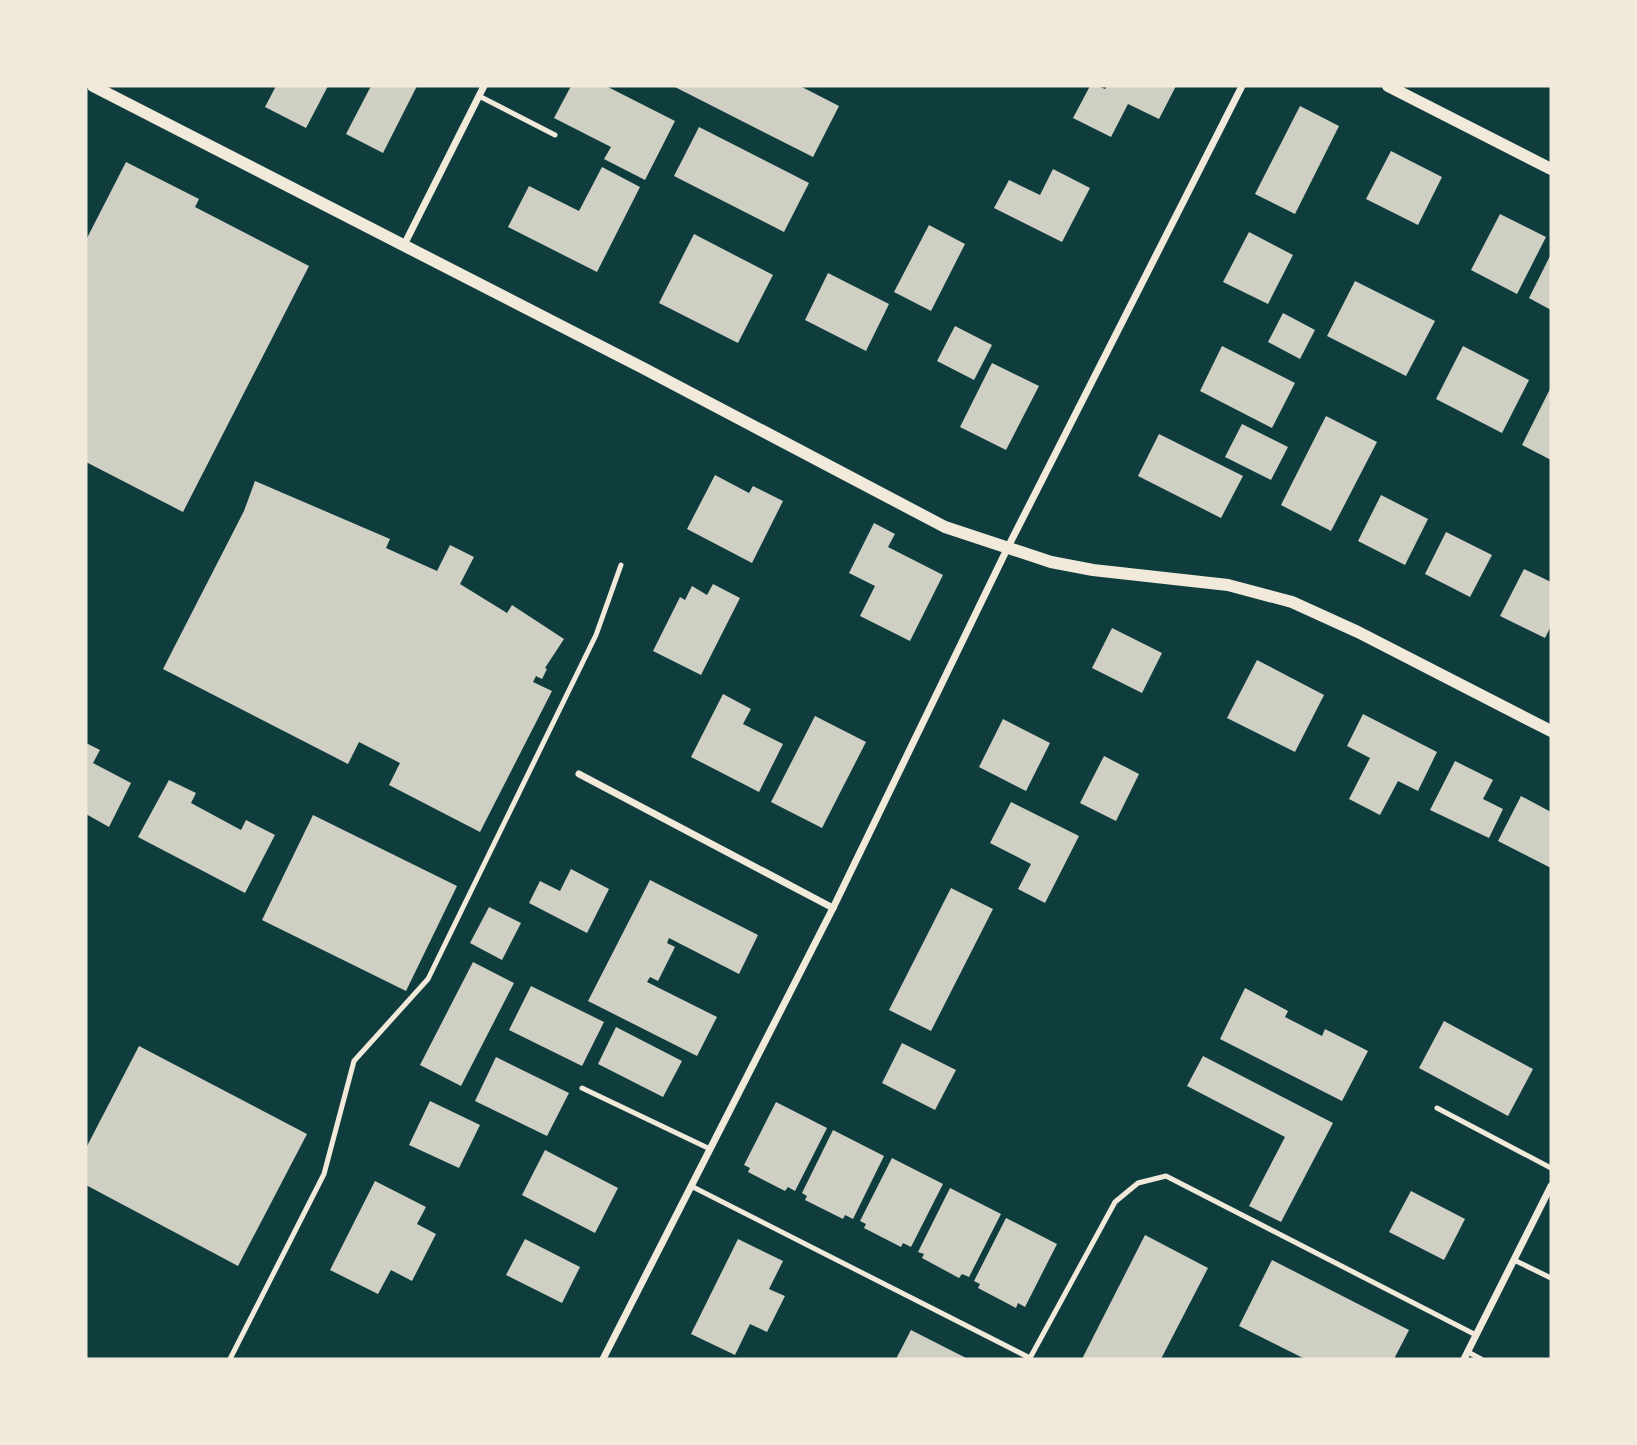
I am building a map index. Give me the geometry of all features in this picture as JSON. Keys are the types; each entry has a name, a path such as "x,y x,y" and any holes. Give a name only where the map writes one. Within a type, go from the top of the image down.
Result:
{"street":[{"path":"93,86 945,527 1051,562 1093,570 1228,585 1292,602 1357,632 1551,731"},
{"path":"404,245 484,86"},
{"path":"603,1359 833,908 1007,549 1242,86"},
{"path":"1388,86 1551,169"},
{"path":"579,774 833,908"},
{"path":"1466,1356 1551,1186"}],"lane":[{"path":"479,96 555,135"},
{"path":"230,1359 324,1174 354,1061 428,979 596,635 621,565"},
{"path":"582,1088 710,1149"},
{"path":"1437,1108 1551,1168"},
{"path":"691,1186 1030,1359 1115,1202 1138,1183 1166,1176 1476,1335"},
{"path":"1514,1260 1551,1278"},
{"path":"1466,1356 1481,1359"}],"building":[{"path":"276,86 328,86 306,128 265,107"},
{"path":"371,86 417,86 383,153 346,134"},
{"path":"571,86 606,86 675,121 645,180 604,159 611,147 554,118"},
{"path":"673,86 800,86 839,106 813,157"},
{"path":"1090,86 1105,89 1107,86 1176,86 1159,119 1128,104 1111,137 1073,118"},
{"path":"1300,106 1339,126 1295,214 1255,194"},
{"path":"699,127 809,183 784,232 674,176"},
{"path":"1391,151 1442,177 1418,225 1366,199"},
{"path":"126,162 199,199 195,207 309,266 183,512 86,462 86,240"},
{"path":"602,167 640,187 597,272 508,227 529,186 579,211"},
{"path":"1053,169 1090,188 1062,242 994,208 1009,180 1040,195"},
{"path":"1500,214 1546,237 1517,294 1471,270"},
{"path":"929,225 965,244 931,311 894,292"},
{"path":"1249,232 1293,255 1268,304 1223,282"},
{"path":"694,234 773,275 738,343 659,303"},
{"path":"1551,254 1551,310 1529,298"},
{"path":"828,273 889,304 866,351 805,320"},
{"path":"1355,281 1435,321 1406,376 1327,336"},
{"path":"1283,313 1315,330 1300,359 1268,342"},
{"path":"955,326 992,345 974,380 937,361"},
{"path":"1222,346 1295,383 1272,428 1200,391"},
{"path":"1463,346 1529,380 1502,433 1436,399"},
{"path":"992,363 1039,386 1006,450 960,427"},
{"path":"1551,387 1551,460 1522,445"},
{"path":"1326,416 1377,442 1331,531 1281,505"},
{"path":"1242,424 1288,447 1271,480 1225,457"},
{"path":"1159,434 1243,476 1221,518 1138,476"},
{"path":"715,475 749,493 753,486 783,501 752,563 687,529"},
{"path":"255,481 390,539 386,548 437,571 450,545 474,557 460,584 507,613 512,605 564,639 545,668 547,669 542,679 536,676 533,682 552,691 480,832 389,785 400,763 359,742 348,764 163,669 244,511"},
{"path":"1381,495 1428,519 1405,565 1358,541"},
{"path":"874,523 895,534 888,547 943,575 910,641 860,616 875,586 849,573"},
{"path":"1446,532 1492,555 1470,597 1425,574"},
{"path":"1524,569 1551,582 1551,626 1545,638 1500,616"},
{"path":"713,584 740,598 701,675 653,651 680,597 685,600 692,586 707,595"},
{"path":"1112,628 1162,653 1142,693 1092,668"},
{"path":"1257,660 1324,695 1295,752 1227,718"},
{"path":"723,694 751,709 743,724 783,744 759,792 691,757"},
{"path":"1363,714 1437,752 1418,791 1398,781 1380,815 1349,799 1370,758 1347,746"},
{"path":"815,716 866,742 822,828 771,802"},
{"path":"1003,719 1050,743 1026,791 979,767"},
{"path":"86,743 100,750 93,763 131,783 109,827 86,814"},
{"path":"1104,756 1139,774 1116,821 1080,803"},
{"path":"1455,761 1493,780 1483,799 1503,809 1489,838 1430,810"},
{"path":"169,780 196,793 191,803 241,830 246,820 275,835 245,893 138,837"},
{"path":"1521,796 1551,812 1551,868 1498,841"},
{"path":"1011,802 1079,836 1045,903 1018,889 1031,864 990,843"},
{"path":"313,815 457,886 406,991 262,920"},
{"path":"571,869 609,889 587,933 529,903 540,881 560,891"},
{"path":"650,880 758,935 739,974 669,938 667,943 675,947 658,981 650,977 647,982 717,1017 697,1056 588,1001"},
{"path":"951,888 993,909 931,1031 889,1010"},
{"path":"489,907 521,923 502,960 470,943"},
{"path":"473,962 514,983 461,1086 420,1065"},
{"path":"531,986 604,1022 582,1066 509,1030"},
{"path":"1245,988 1288,1011 1285,1017 1322,1036 1325,1029 1368,1051 1342,1101 1220,1039"},
{"path":"1444,1021 1533,1069 1508,1116 1419,1068"},
{"path":"616,1027 682,1061 663,1097 598,1064"},
{"path":"902,1043 956,1070 935,1110 882,1083"},
{"path":"139,1046 307,1134 238,1266 86,1185 86,1148"},
{"path":"1203,1056 1333,1123 1281,1222 1249,1206 1285,1137 1187,1086"},
{"path":"496,1057 569,1093 547,1136 475,1101"},
{"path":"430,1101 480,1125 459,1168 409,1145"},
{"path":"776,1102 827,1128 795,1191 788,1187 785,1191 748,1172 750,1168 744,1165"},
{"path":"833,1130 884,1156 853,1219 845,1215 843,1219 805,1200 807,1196 802,1193"},
{"path":"545,1150 618,1188 595,1233 522,1195"},
{"path":"892,1158 943,1184 911,1247 903,1243 901,1247 864,1228 866,1224 860,1221"},
{"path":"375,1181 426,1207 417,1224 436,1234 412,1281 391,1270 378,1294 330,1270"},
{"path":"950,1188 1001,1214 969,1277 962,1274 959,1278 922,1258 924,1254 918,1252"},
{"path":"1411,1191 1465,1219 1444,1260 1389,1232"},
{"path":"1006,1218 1057,1244 1025,1307 1018,1303 1016,1308 978,1288 980,1284 974,1281"},
{"path":"1145,1235 1208,1268 1161,1359 1082,1359"},
{"path":"525,1239 580,1267 562,1303 506,1275"},
{"path":"738,1239 783,1261 769,1289 785,1296 767,1332 750,1324 735,1355 691,1334"},
{"path":"1272,1260 1409,1330 1394,1359 1305,1359 1239,1326"},
{"path":"911,1330 968,1359 896,1359"}]}
